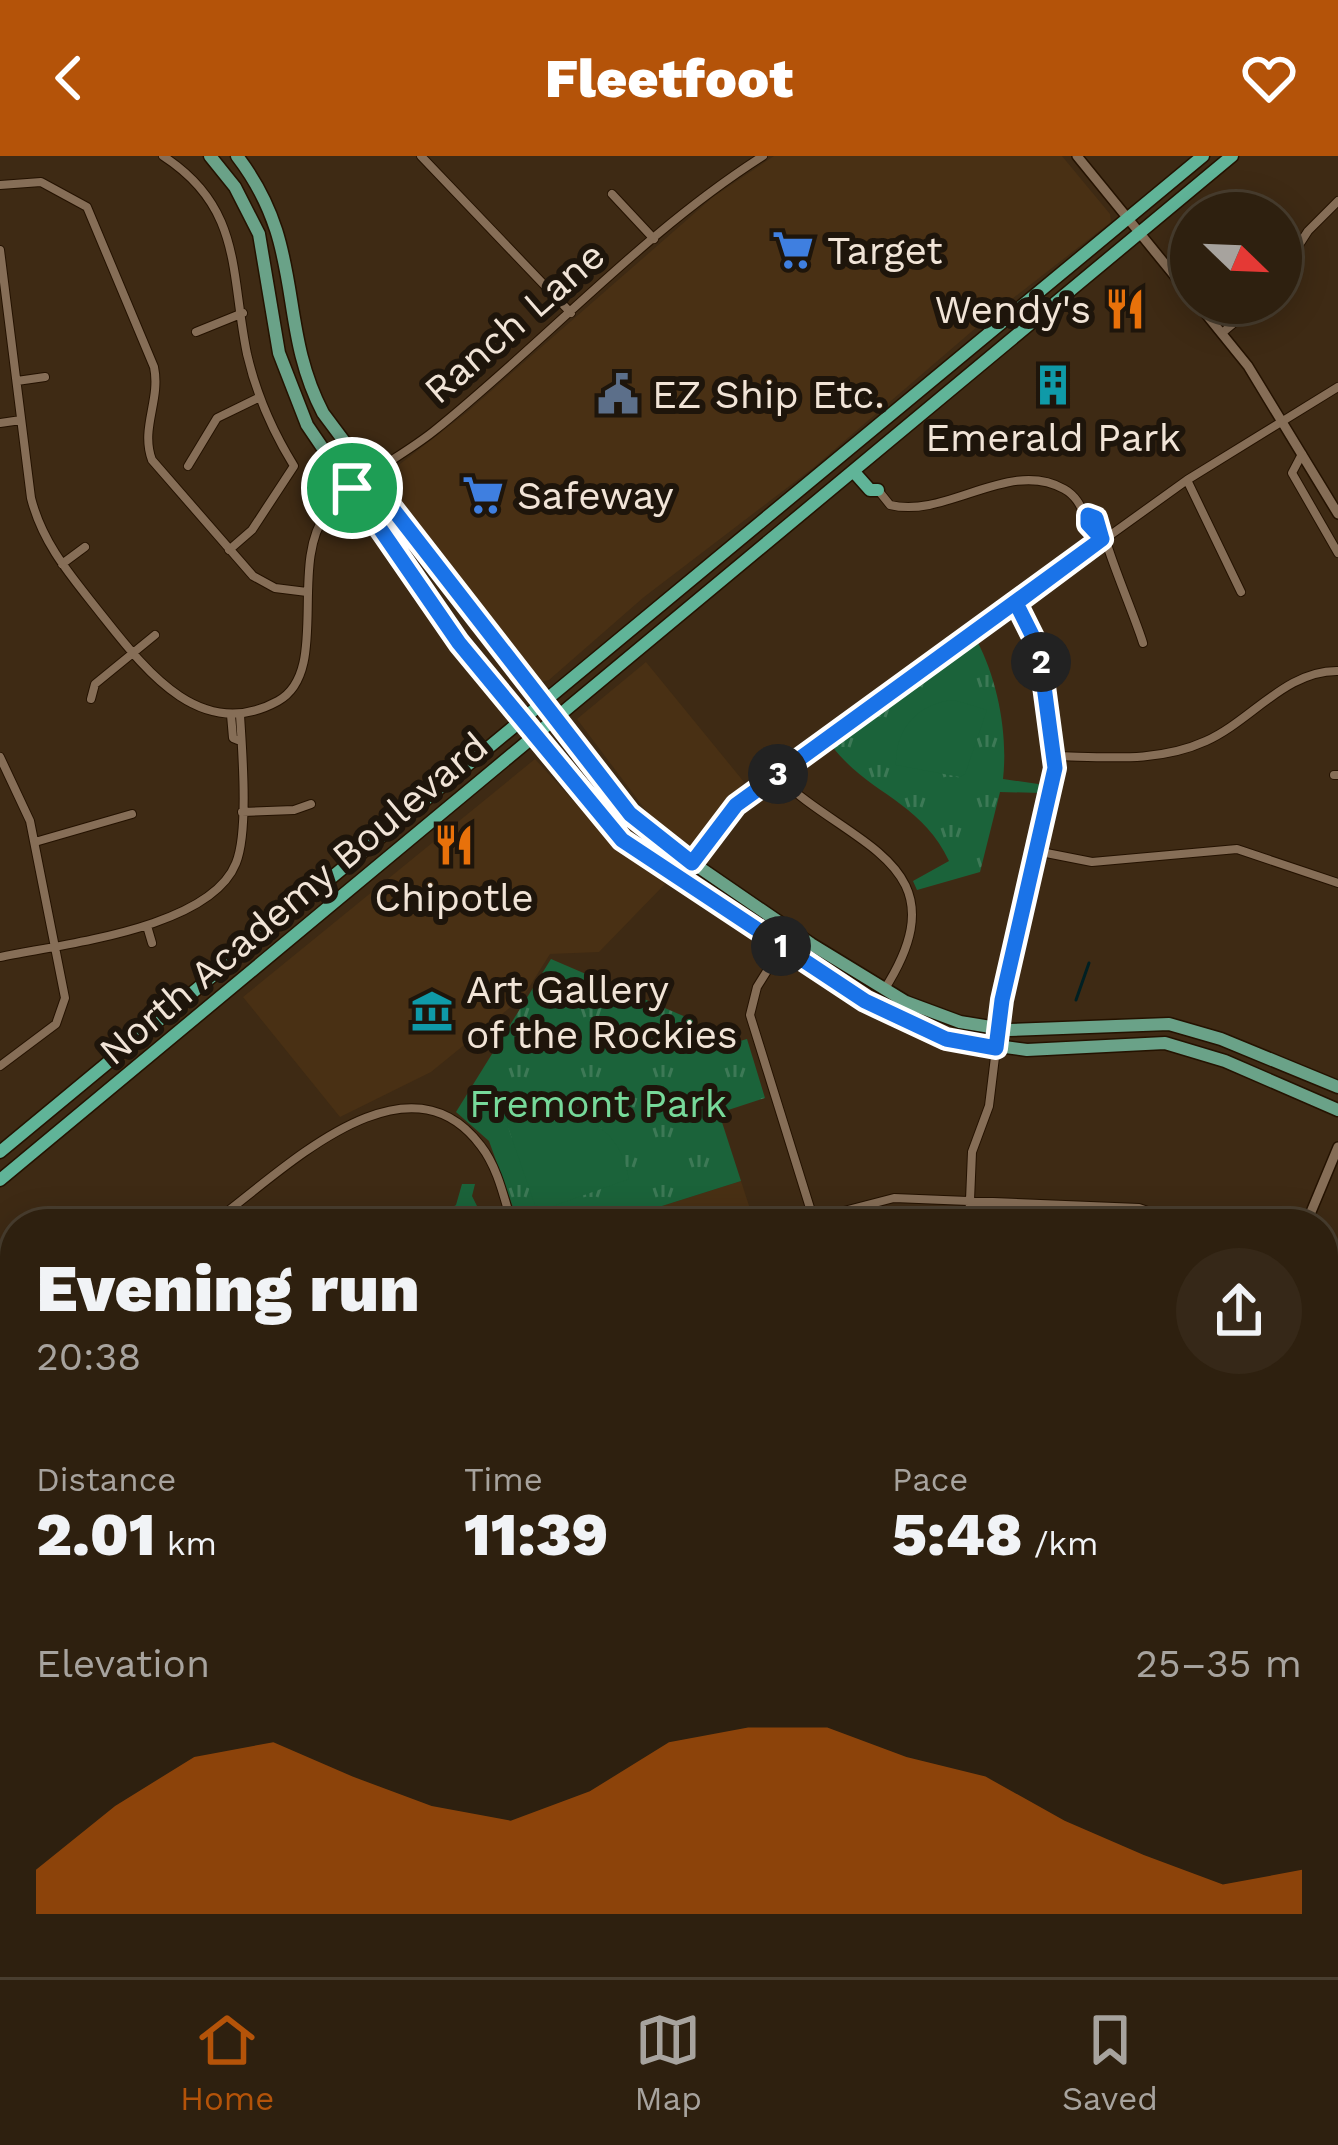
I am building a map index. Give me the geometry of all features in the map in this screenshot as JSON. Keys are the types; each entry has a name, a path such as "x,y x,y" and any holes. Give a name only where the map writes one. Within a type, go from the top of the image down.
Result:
{"highway":[{"name":"North Academy Boulevard","path":"0,1152 1203,156"},
{"name":"North Academy Boulevard","path":"0,1180 1232,156"},
{"path":"859,468 870,490 878,490"}],"main road":[{"path":"210,156 235,187 259,234 279,353 295,404 430,606 622,840 884,1012 946,1039 996,1048 1165,1043 1225,1061 1338,1110"},
{"path":"237,156 264,198 284,248 308,381 323,413 539,702 630,814 792,931 884,990 946,1018 998,1029 1168,1024 1221,1039 1338,1087"}],"street":[{"path":"163,156 193,176 223,223 236,261 260,397 294,466 252,530 230,550"},
{"path":"421,156 571,313"},
{"path":"733,156 742,169"},
{"name":"Ranch Lane","path":"236,714 278,701 300,679 313,537 328,511 352,488 432,433 654,239 763,156"},
{"path":"1077,156 1170,271"},
{"path":"0,185 53,186 77,199 94,218 154,367 157,393 147,435 152,460 230,550 269,586 307,592"},
{"name":"Ranch Lane","path":"612,194 654,239"},
{"path":"1302,239 1338,201"},
{"path":"0,250 3,305 32,498 44,537 133,654 176,695 211,712 236,714 242,812 238,856 229,876 212,893 147,926 0,957"},
{"path":"196,332 243,313"},
{"path":"1214,324 1338,514"},
{"path":"1222,333 1233,324"},
{"path":"17,381 45,377"},
{"path":"692,863 728,812 776,775 1186,480 1338,387"},
{"path":"188,466 217,418 260,397"},
{"path":"0,423 21,420"},
{"path":"1302,454 1292,473 1338,553"},
{"path":"878,490 890,505 914,506 1037,480 1074,495 1103,527 1102,539 1128,590 1143,643"},
{"path":"1186,480 1241,592"},
{"path":"30,545 44,537"},
{"path":"62,564 85,547"},
{"path":"970,1209 972,1152 989,1106 998,1029 1055,756 1039,649 1016,603"},
{"path":"91,699 95,684 155,635"},
{"path":"1055,756 1136,758 1179,751 1219,735 1303,677 1338,671"},
{"path":"0,757 21,793 35,842 65,998 61,1015 0,1066"},
{"path":"776,775 876,846 904,878 911,904 910,936 884,990"},
{"path":"242,812 294,810 311,804"},
{"path":"35,842 70,836 132,814"},
{"path":"1036,851 1092,862 1246,850 1338,883"},
{"path":"147,926 152,943"},
{"path":"792,931 757,987 750,1015 810,1209"},
{"path":"232,1209 353,1121 400,1107 441,1114 472,1135 493,1166 507,1209"},
{"path":"1312,1209 1338,1147"},
{"path":"851,1209 885,1198 1142,1209"}],"shaded area":[{"path":"774,156 1062,156 1110,214 1111,222 985,320 813,468 644,597 549,680 539,682 438,562 382,478 466,413 713,197"},
{"path":"646,662 744,782 692,851 659,828 577,719"},
{"path":"535,759 616,847 665,884 599,952 550,954 523,997 431,1072 340,1117 243,997"},
{"path":"741,1181 750,1209 652,1209"}],"green space":[{"path":"977,641 1000,708 1003,779 1045,785 1043,793 1000,792 980,872 917,890 913,881 949,861 924,824 832,746"},
{"path":"954,700 987,710 965,774 960,777 896,765 900,740 911,720 930,706"},
{"name":"Fremont Park","path":"551,959 695,1021 700,1053 747,1039 765,1098 719,1113 741,1181 652,1209 514,1209 489,1141 456,1112"},
{"path":"557,1112 606,1132 620,1152 629,1179 545,1209 535,1205 507,1124"},
{"path":"462,1184 475,1184 472,1196 478,1209 450,1209 456,1205"}],"waterway":[{"path":"1076,1000 1089,963"}],"place":[{"name":"Target","path":"793,250"},
{"name":"Wendy's","path":"1125,309"},
{"name":"Emerald Park","path":"1053,385"},
{"name":"EZ Ship Etc.","path":"618,394"},
{"name":"Safeway","path":"483,495"},
{"name":"Chipotle","path":"454,845"},
{"name":"Art Gallery of the Rockies","path":"432,1011"}],"route":[{"path":"352,488 368,477 630,814 692,863 736,805 1102,539 1103,527 1096,518 1088,515 1088,524 1102,539 1016,603 1039,649 1055,768 1002,1000 996,1048 946,1039 884,1012 622,840 430,606 352,488"}]}
